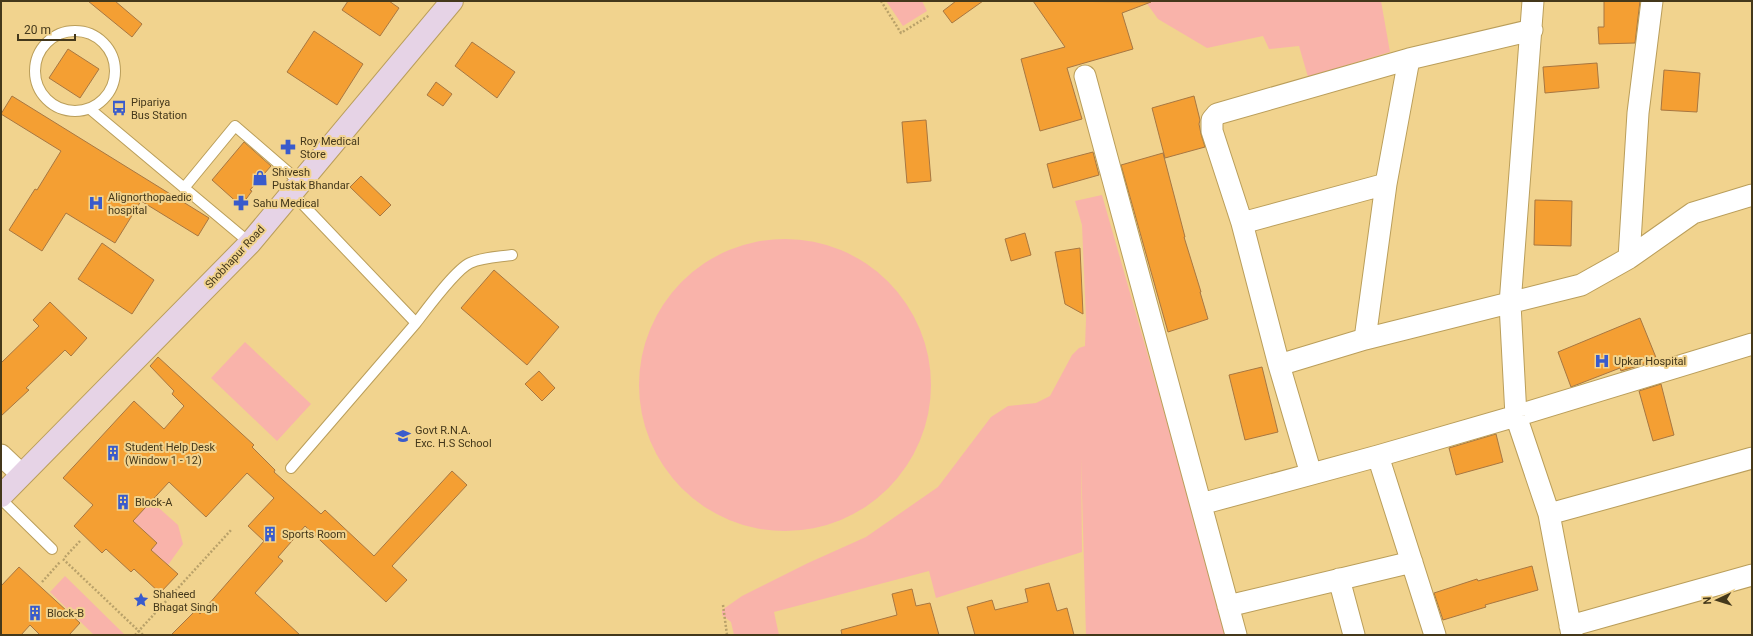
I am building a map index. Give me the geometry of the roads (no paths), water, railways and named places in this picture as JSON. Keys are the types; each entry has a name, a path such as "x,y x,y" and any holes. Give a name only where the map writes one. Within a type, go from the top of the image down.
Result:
{"main road":[{"name":"Shobhapur Road","path":"1,497 9,471 247,240 442,1"},
{"name":"Shobhapur Road","path":"293,185 452,1"}],"street":[{"path":"1534,1 1510,304 1516,416 1549,514 1571,630 1752,575"},
{"path":"1629,258 1638,113 1652,1"},
{"path":"1311,474 1279,365 1242,223 1212,132 1212,120 1217,114 1409,59 1532,30"},
{"path":"1365,339 1386,184 1409,59"},
{"path":"1085,76 1236,635"},
{"path":"1242,223 1386,184"},
{"path":"1279,365 1365,339 1510,304 1581,285 1629,258 1693,213 1752,195"},
{"path":"1201,504 1378,456 1516,416 1752,344"},
{"path":"1378,456 1435,635"},
{"path":"1549,514 1752,458"},
{"path":"1228,606 1412,562"},
{"path":"1339,579 1354,635"}],"lane":[{"path":"69,30 82,30 94,35 104,42 111,53 115,65 115,78 110,90 102,102 90,109 76,112 62,110 50,103 41,93 35,80 34,66 38,53 46,42 56,34 69,30"},
{"path":"90,109 247,240"},
{"path":"184,188 235,126 293,185 416,323"},
{"path":"291,468 416,323 454,276 468,264 483,259 512,255"},
{"path":"1,497 52,549"}],"place":[{"name":"Pipariya Bus Station","path":"119,108"},
{"name":"Roy Medical Store","path":"288,147"},
{"name":"Shivesh Pustak Bhandar","path":"260,178"},
{"name":"Alignorthopaedic hospital","path":"96,203"},
{"name":"Sahu Medical","path":"241,203"},
{"name":"Upkar Hospital","path":"1602,361"},
{"name":"Govt R.N.A. Exc. H.S School","path":"403,436"},
{"name":"Student Help Desk (Window 1 - 12)","path":"113,453"},
{"name":"Block-A","path":"123,502"},
{"name":"Sports Room","path":"270,534"},
{"name":"Shaheed Bhagat Singh","path":"141,600"},
{"name":"Block-B","path":"35,613"}]}
